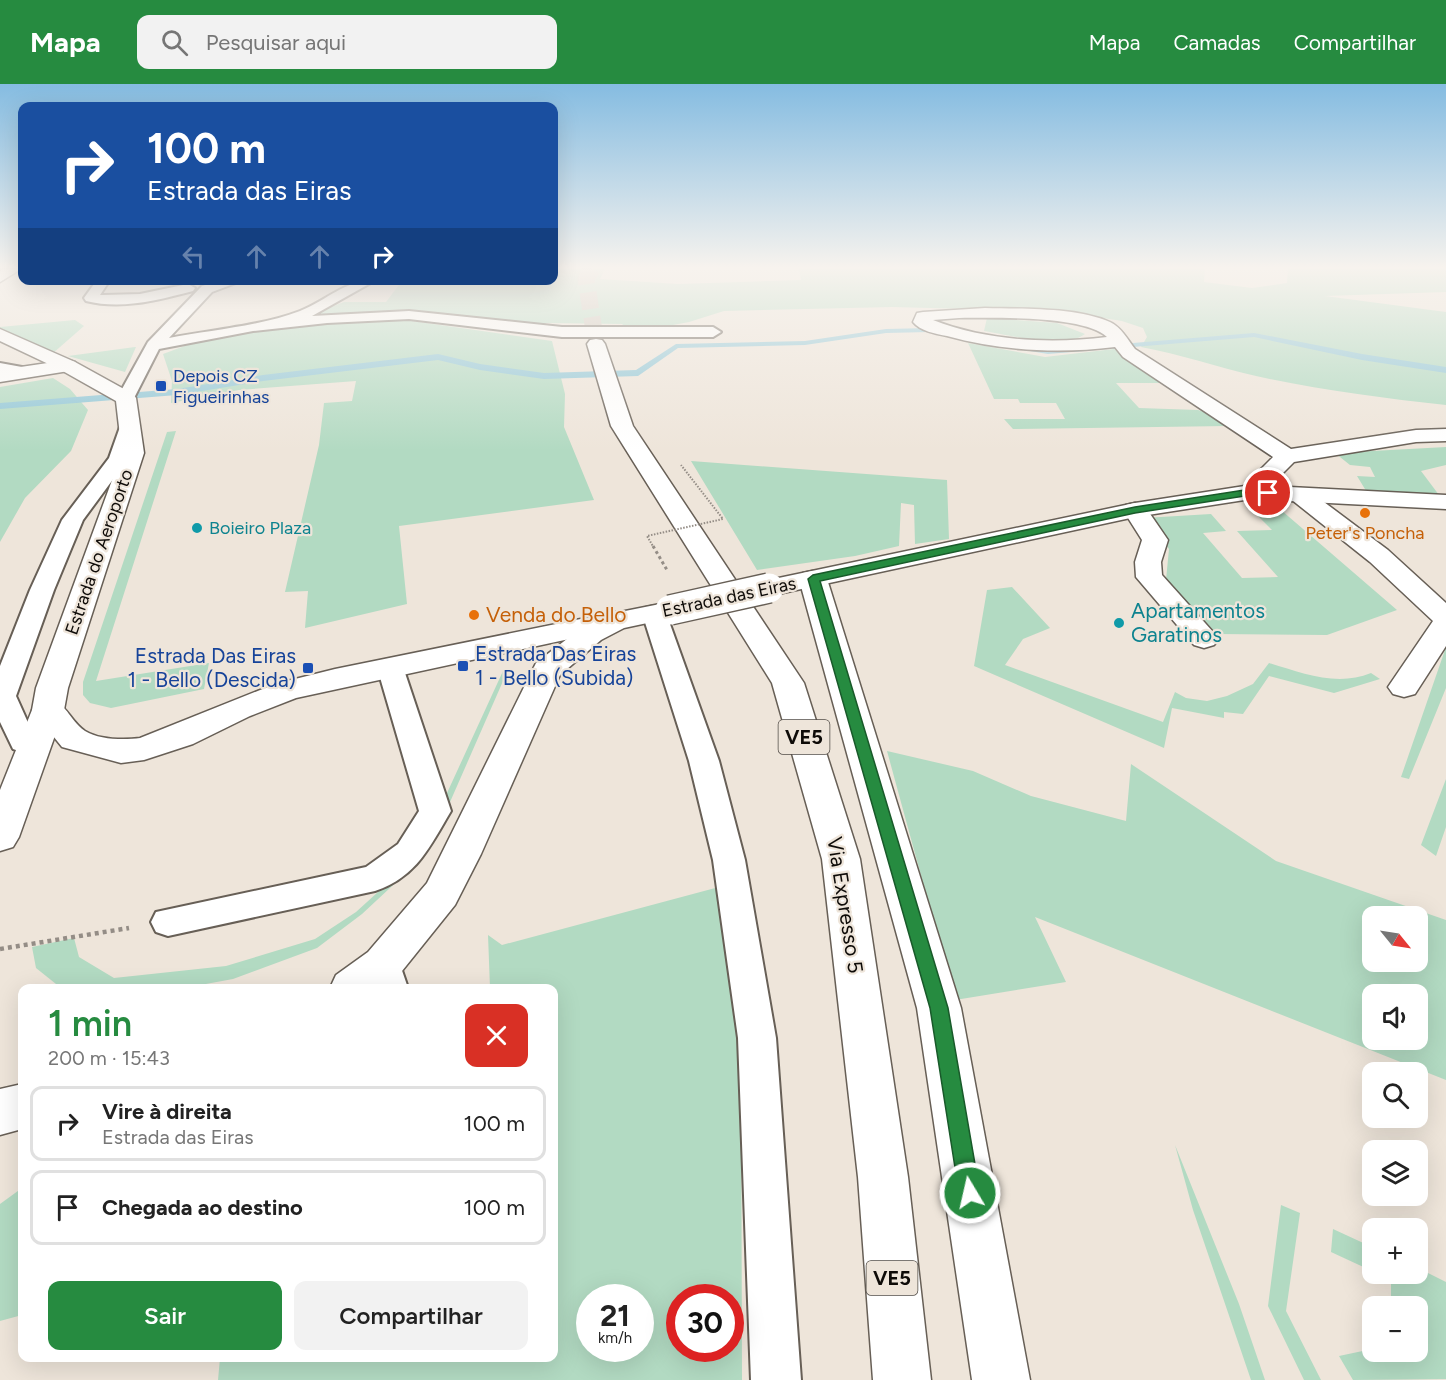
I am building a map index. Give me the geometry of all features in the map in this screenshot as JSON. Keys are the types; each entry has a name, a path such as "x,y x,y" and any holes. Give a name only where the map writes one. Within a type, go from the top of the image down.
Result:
{"street":[{"path":"948,329 968,335 1036,345 1085,346 1120,341"},
{"path":"1108,329 1130,353 1287,456"},
{"path":"0,334 68,366 126,398"},
{"name":"Via Expresso 5","path":"596,344 622,426 788,682 841,859 883,1177 902,1380"},
{"path":"0,376 68,366"},
{"name":"Estrada do Aeroporto","path":"0,837 48,710 52,688 133,453 126,398"},
{"path":"1251,492 1287,456 1416,436 1446,435"},
{"name":"Estrada das Eiras","path":"48,710 74,738 121,752 144,749 181,736 239,709 286,691 1135,510 1251,492 1446,502"},
{"path":"1300,495 1379,556 1446,618"},
{"path":"1135,510 1155,540 1146,568 1149,577 1204,639"},
{"path":"813,579 939,1008 1001,1380"},
{"name":"Estrada das Eiras","path":"363,984 386,976 441,894 462,854 547,670 591,634 615,621"},
{"path":"1404,687 1446,623"},
{"path":"0,1112 18,1108"}],"lane":[{"path":"126,398 153,345 168,329"},
{"path":"153,345 239,329"},
{"path":"539,329 562,332 713,332"},
{"path":"0,368 27,372"},
{"path":"34,746 23,742 2,696 42,590 73,520 118,459 129,427"},
{"path":"662,611 704,761 730,871 757,1038 776,1380"},
{"path":"168,922 375,878 410,854 435,811 390,667"}],"path":[{"path":"669,572 647,536 723,519 681,465"},
{"path":"0,949 168,922"}],"green space":[{"path":"0,329 80,329 52,354 0,335"},
{"path":"267,329 471,329 552,341 565,394 564,427 594,500 399,526 407,604 305,628 308,591 285,592 319,445 324,403 352,401 356,381 239,390 171,403 172,381 163,354 198,341"},
{"path":"1073,329 1085,334 1076,339 1050,341 984,331"},
{"path":"1144,329 1446,329 1446,405 1280,381 1141,347 1147,337"},
{"path":"968,343 1045,357 1114,349 1171,383 1116,383 1139,408 1198,410 1210,414 1227,426 1013,429 1004,419 1065,419 1056,403 1020,403 1018,399 994,399"},
{"path":"135,347 125,372 68,356"},
{"path":"53,378 70,389 88,410 71,451 25,498 0,542 0,387"},
{"path":"176,431 96,681 209,663 204,689 111,708 90,703 83,695 83,682 167,432"},
{"path":"1446,447 1446,465 1421,471 1439,495 1368,494 1357,476 1375,477 1370,467 1350,465 1335,453"},
{"path":"691,461 947,480 949,539 915,544 914,505 901,503 899,546 855,556 757,570"},
{"path":"1281,510 1397,610 1327,635 1217,634 1166,580 1169,549 1144,518 1211,514 1226,531 1203,533 1242,578 1278,577 1237,531 1272,530 1253,511"},
{"path":"1012,587 1050,628 1023,639 1005,665 1163,722 1175,692 1186,698 1207,701 1227,696 1253,684 1269,663 1332,679 1358,677 1371,673 1380,679 1334,693 1269,676 1243,714 1224,712 1224,718 1172,708 1164,748 974,666 987,590"},
{"path":"1446,647 1446,688 1409,779 1401,777"},
{"path":"503,671 507,672 443,818 405,874 362,914 317,948 233,979 206,984 56,984 36,968 32,947 74,938 79,957 114,978 226,966 315,939 356,912 400,872 436,817"},
{"path":"887,751 973,771 1031,796 1126,821 1131,764 1276,861 1406,906 1362,906 1362,972 1428,972 1428,914 1446,920 1446,1080 1428,1073 1428,1062 1401,1062 1370,1050 1428,1050 1428,984 1362,984 1362,1047 1035,917 1066,982 955,1000"},
{"path":"1446,779 1446,827 1436,856 1421,845"},
{"path":"719,887 741,1038 742,1284 666,1284 666,1362 742,1362 742,1380 218,1380 220,1362 558,1362 558,984 490,984 488,935 502,945"},
{"path":"1175,1145 1239,1304 1265,1380 1251,1380 1193,1210"},
{"path":"18,1191 18,1316 0,1321 0,1204"},
{"path":"1281,1205 1300,1213 1286,1311 1321,1380 1304,1380 1268,1306"},
{"path":"1333,1229 1362,1242 1362,1266 1331,1252"},
{"path":"1428,1273 1446,1282 1446,1379 1353,1380 1339,1356 1362,1351 1362,1362 1428,1362 1428,1296 1391,1296 1391,1284 1428,1284"}],"waterway":[{"path":"0,406 177,392 263,378 438,357 480,367 544,376 638,373 676,346 805,343 886,331 929,330 945,334"},
{"path":"992,344 1048,352 1254,335 1362,357 1446,370"}],"tunnel":[{"path":"594,329 596,344"}],"place":[{"name":"Depois CZ Figueirinhas","path":"161,386"},
{"name":"Peter's Poncha","path":"1365,513"},
{"name":"Boieiro Plaza","path":"197,528"},
{"name":"Venda do Bello","path":"474,615"},
{"name":"Apartamentos Garatinos","path":"1119,623"},
{"name":"Estrada Das Eiras 1 - Bello (Subida)","path":"463,666"},
{"name":"Estrada Das Eiras 1 - Bello (Descida)","path":"308,668"}],"route":[{"path":"970,1193 939,1008 813,579 1135,510 1251,492 1268,493"}]}
